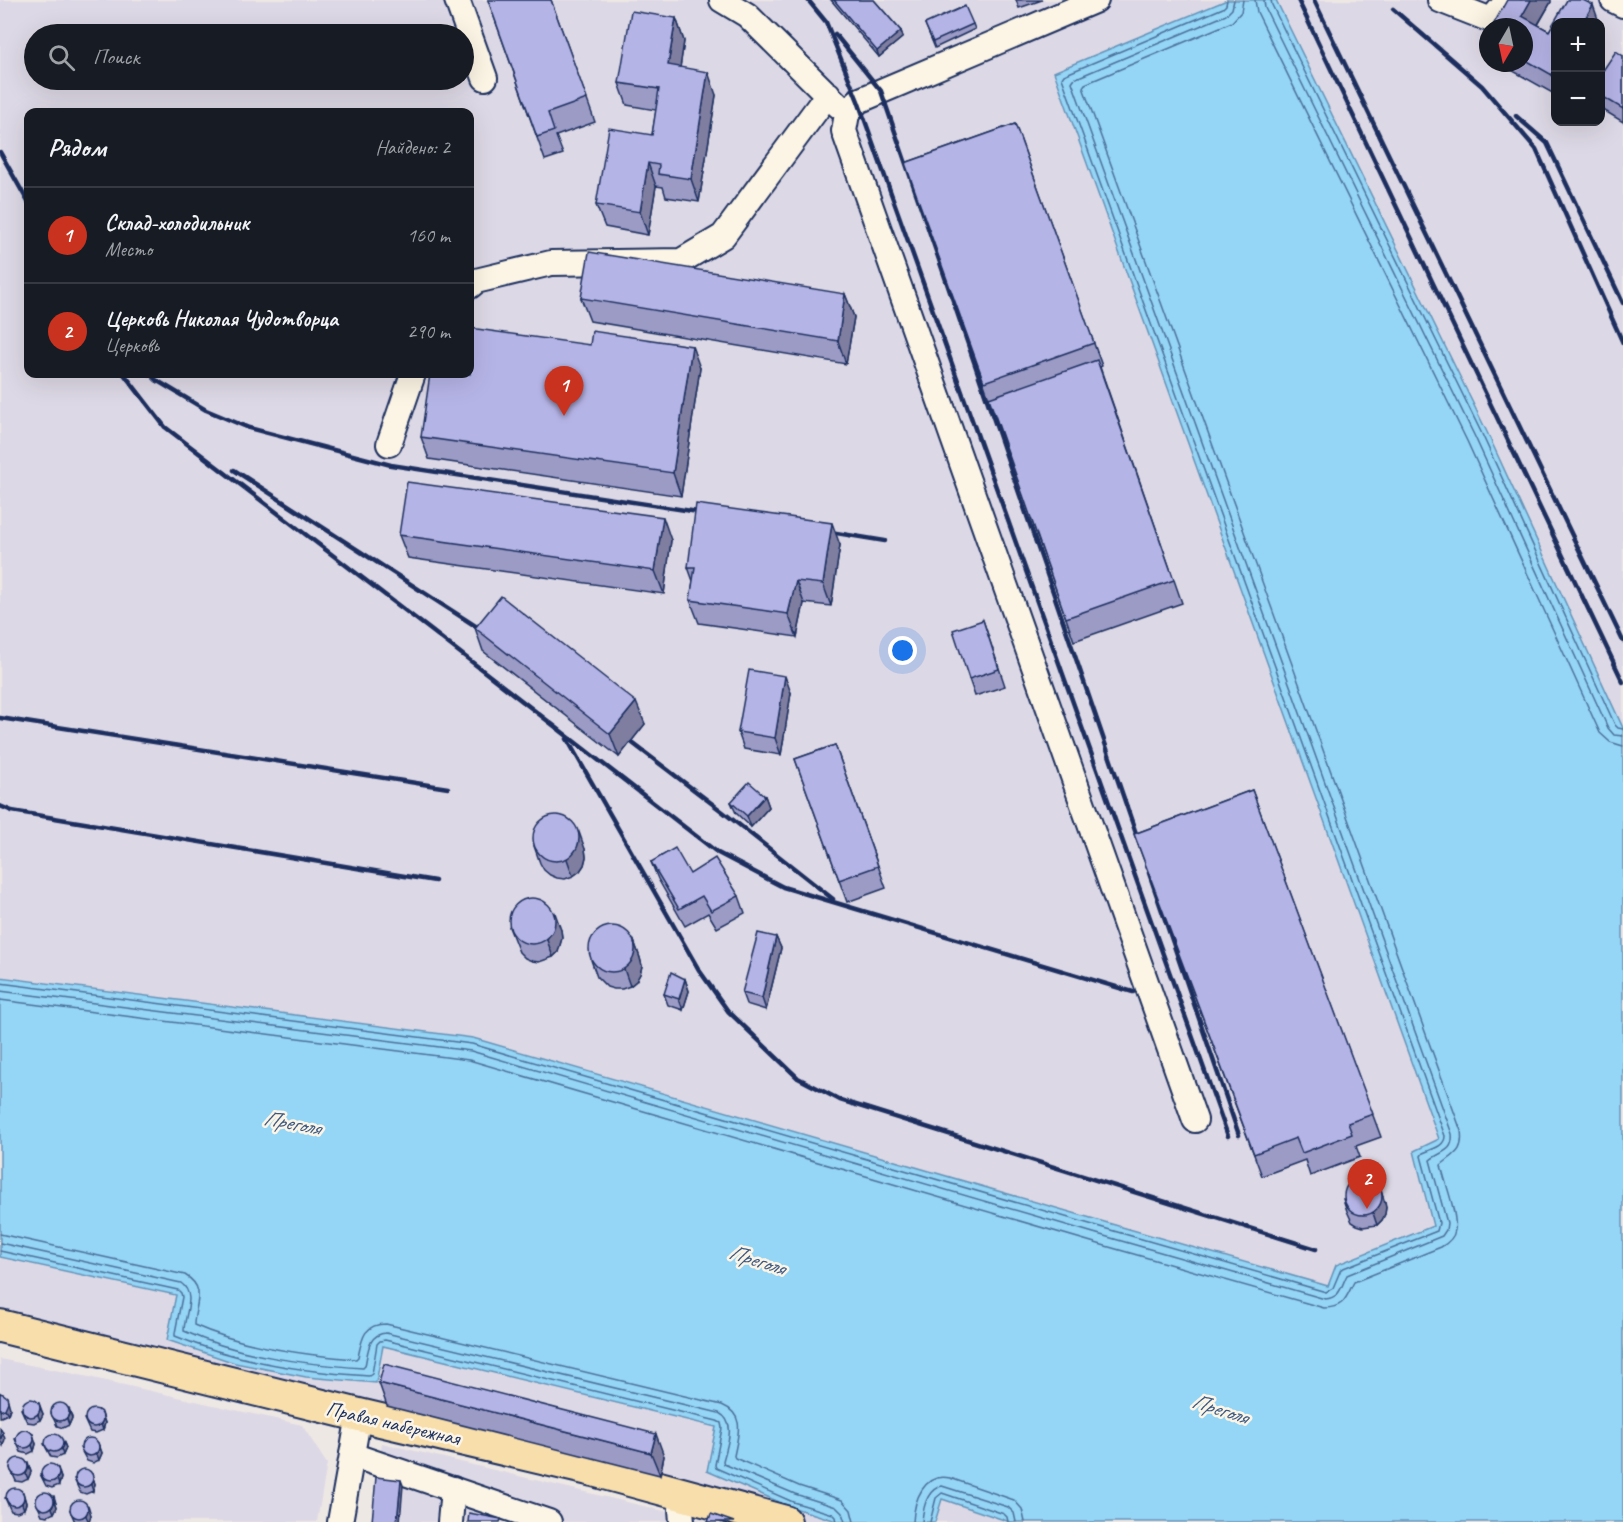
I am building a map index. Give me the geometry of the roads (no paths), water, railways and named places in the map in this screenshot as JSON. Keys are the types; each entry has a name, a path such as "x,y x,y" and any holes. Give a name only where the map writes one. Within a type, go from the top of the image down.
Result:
{"main road":[{"name":"Правая набережная","path":"0,1326 359,1415 582,1467 683,1508 785,1522"}],"street":[{"path":"457,0 466,24"},
{"path":"722,0 747,15 847,114"},
{"path":"1096,0 858,101 847,114 844,131 1195,1120"},
{"path":"1440,0 1491,20 1508,0"},
{"path":"1613,0 1623,5"},
{"path":"474,47 485,78"},
{"path":"474,283 551,263 681,261 723,236 828,94"},
{"path":"389,444 412,378"},
{"path":"340,1522 359,1415"},
{"path":"352,1455 549,1522"},
{"path":"450,1522 453,1489"}],"water":[{"name":"Преголя","path":"1227,0 1276,0 1487,432 1623,728 1623,1522 1010,1522 942,1499 935,1522 840,1522 791,1507 707,1471 716,1427 383,1346 376,1383 306,1377 235,1363 167,1340 176,1295 0,1257 0,977 473,1038 1328,1286 1336,1265 1433,1226 1414,1151 1439,1139 1054,72"}],"railway":[{"path":"808,0 826,22 858,101 1228,1136"},
{"path":"1298,0 1623,682"},
{"path":"1314,0 1623,641"},
{"path":"1393,9 1482,86 1536,149 1623,343"},
{"path":"835,34 881,91 1141,848"},
{"path":"1516,116 1547,143 1623,303"},
{"path":"0,152 24,195"},
{"path":"127,378 165,427 718,853 783,887 1133,992"},
{"path":"154,378 206,410 249,428 391,465 711,514"},
{"path":"234,470 491,636"},
{"path":"818,530 885,541"},
{"path":"0,718 448,788"},
{"path":"618,732 833,899"},
{"path":"567,739 699,970 728,1011 798,1078 840,1100 1316,1249"},
{"path":"0,806 12,811 435,881"},
{"path":"1149,873 1239,1135"}],"place":[{"name":"Склад-холодильник","path":"564,416"},
{"name":"Церковь Николая Чудотворца","path":"1367,1209"}]}
